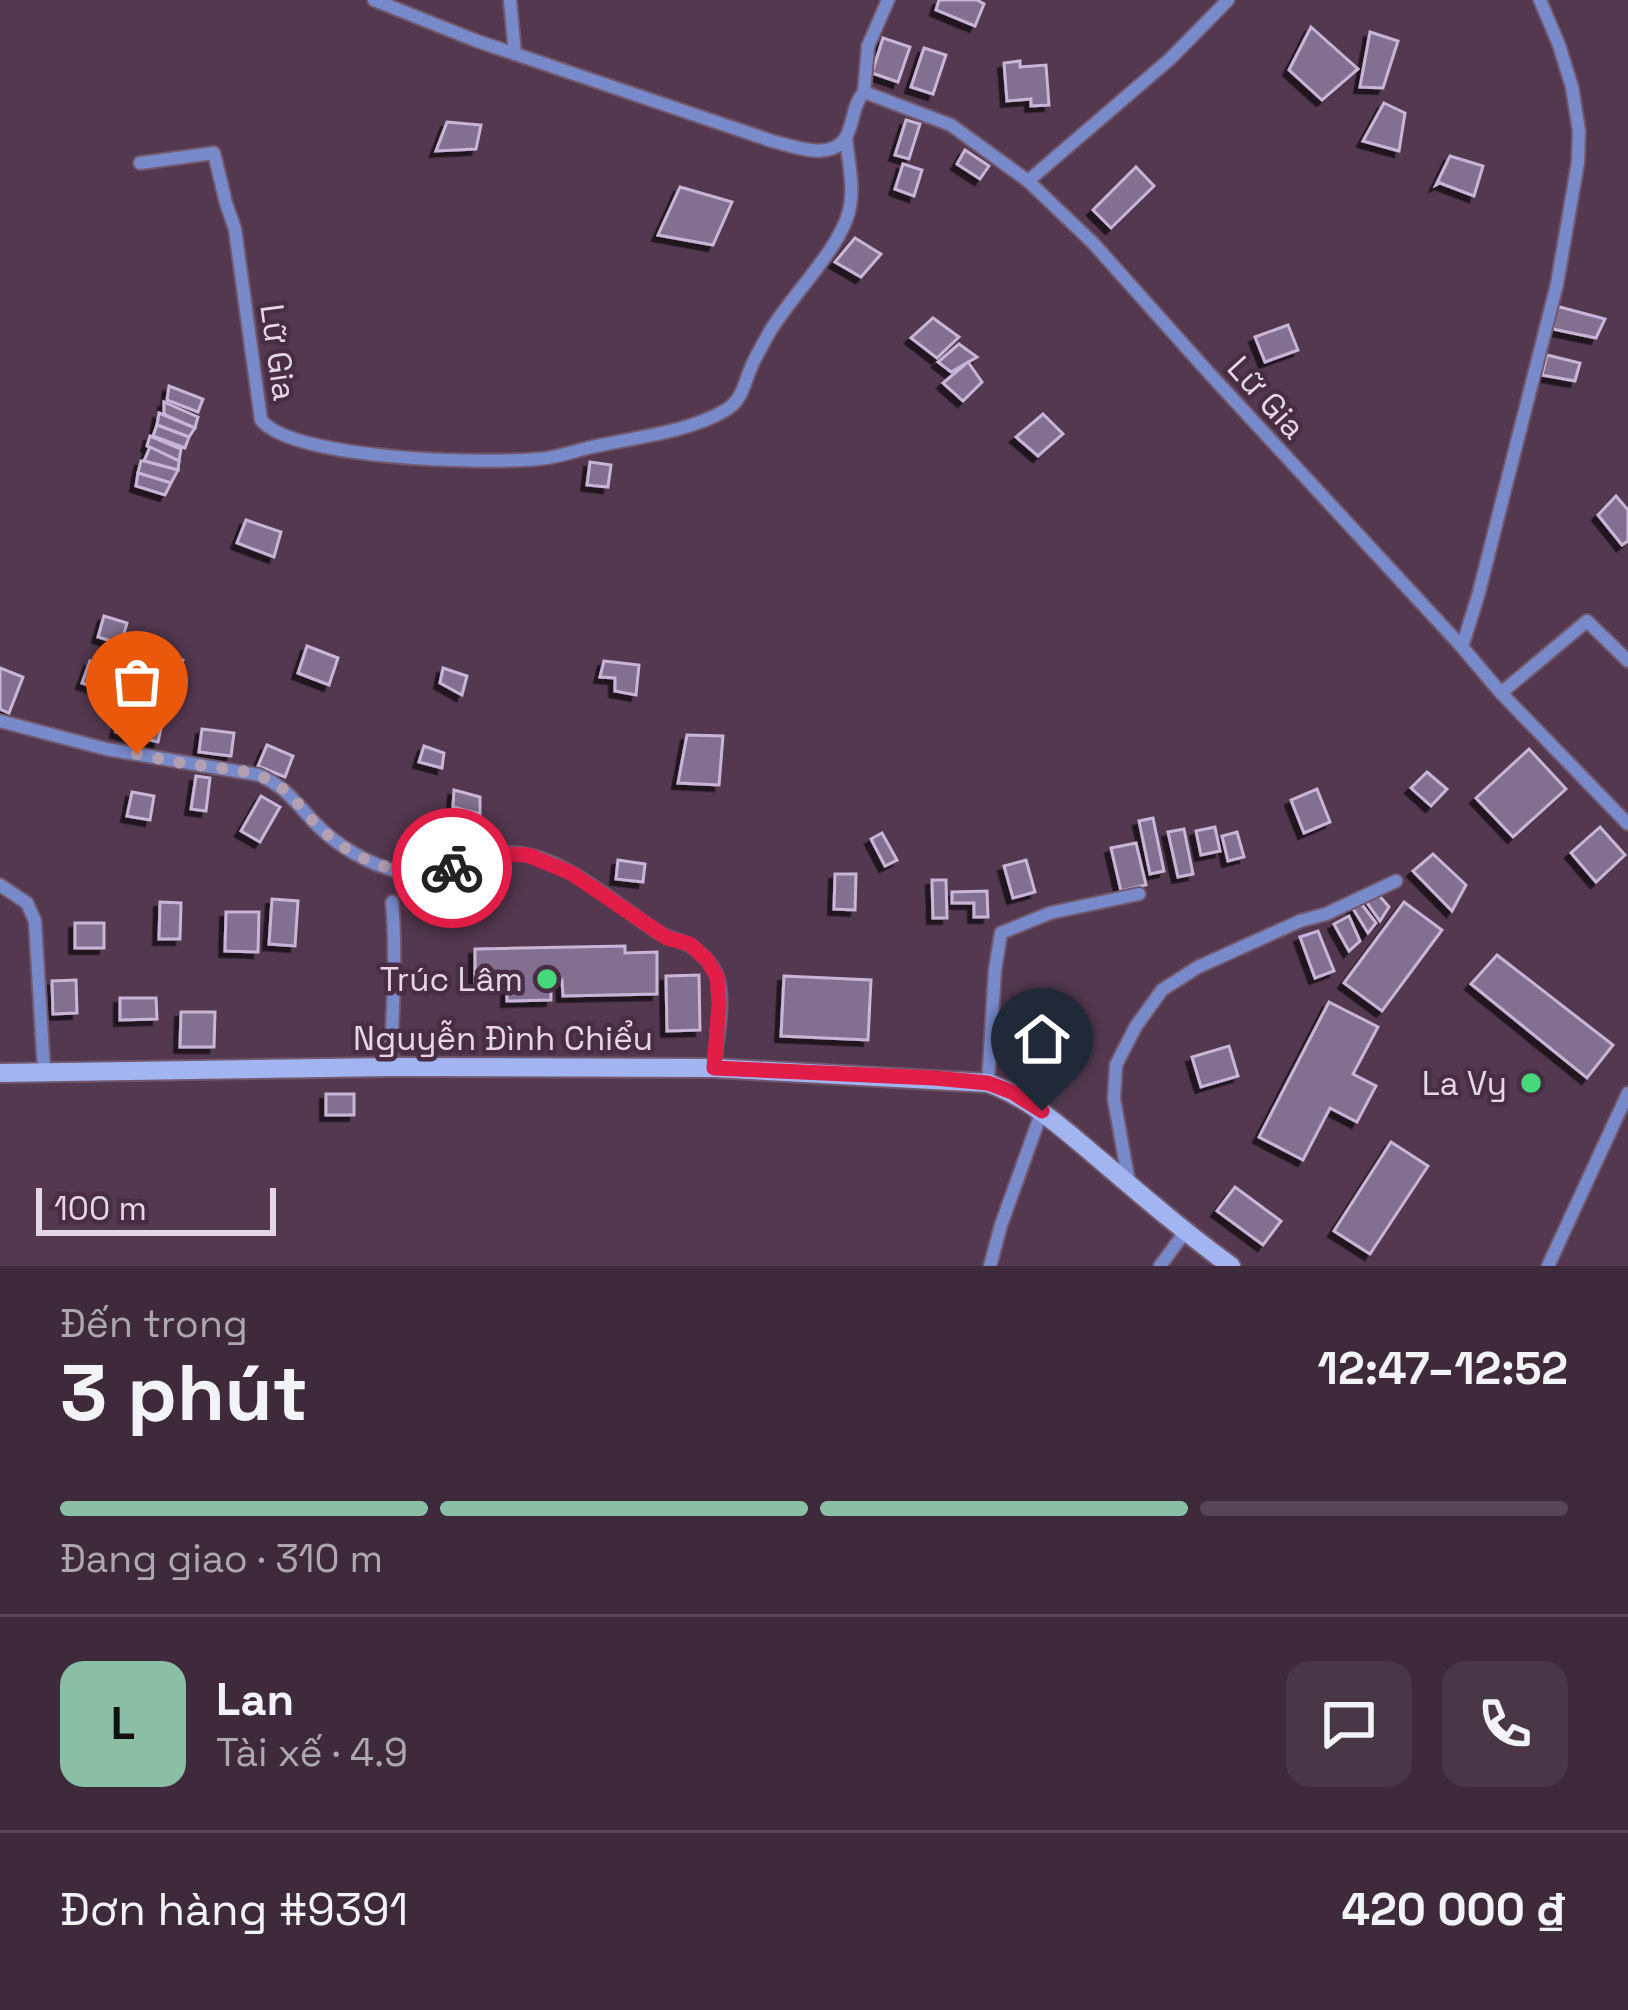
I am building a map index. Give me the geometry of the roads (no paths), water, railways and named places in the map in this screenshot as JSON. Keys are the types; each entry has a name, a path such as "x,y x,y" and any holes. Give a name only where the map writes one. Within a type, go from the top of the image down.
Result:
{"main road":[{"name":"Nguyễn Đình Chiểu","path":"0,1073 714,1068 988,1083 1042,1111 1231,1266"}],"street":[{"path":"374,0 445,30 803,148 827,150 846,137"},
{"path":"510,0 515,54"},
{"path":"863,92 868,46 888,0"},
{"path":"1028,181 1170,59 1228,0"},
{"path":"1462,647 1557,284 1578,162 1572,87 1540,0"},
{"name":"Lữ Gia","path":"140,163 214,153 236,229 261,420 266,427 346,453 542,459 675,429 726,410 745,389 749,369 772,328 832,245 849,213 846,137 863,92 951,125 1028,181 1094,243 1501,693 1628,824"},
{"path":"1501,693 1587,621 1628,661"},
{"path":"0,721 106,749 260,775 295,797 313,821 343,846 403,872 428,874 511,853 548,861 667,938 690,944 707,960 717,977 719,1004 714,1068"},
{"path":"1129,1185 1114,1100 1116,1064 1162,991 1198,967 1396,881"},
{"path":"4,890 27,903 35,921 44,1071"},
{"path":"988,1083 1001,933 1050,913 1139,894"},
{"path":"391,1067 396,950 392,902"},
{"path":"1548,1266 1628,1093"},
{"path":"990,1266 1042,1111"},
{"path":"1160,1266 1185,1232"}],"place":[{"name":"Trúc Lâm","path":"547,979"},
{"name":"La Vy","path":"1531,1083"}]}
